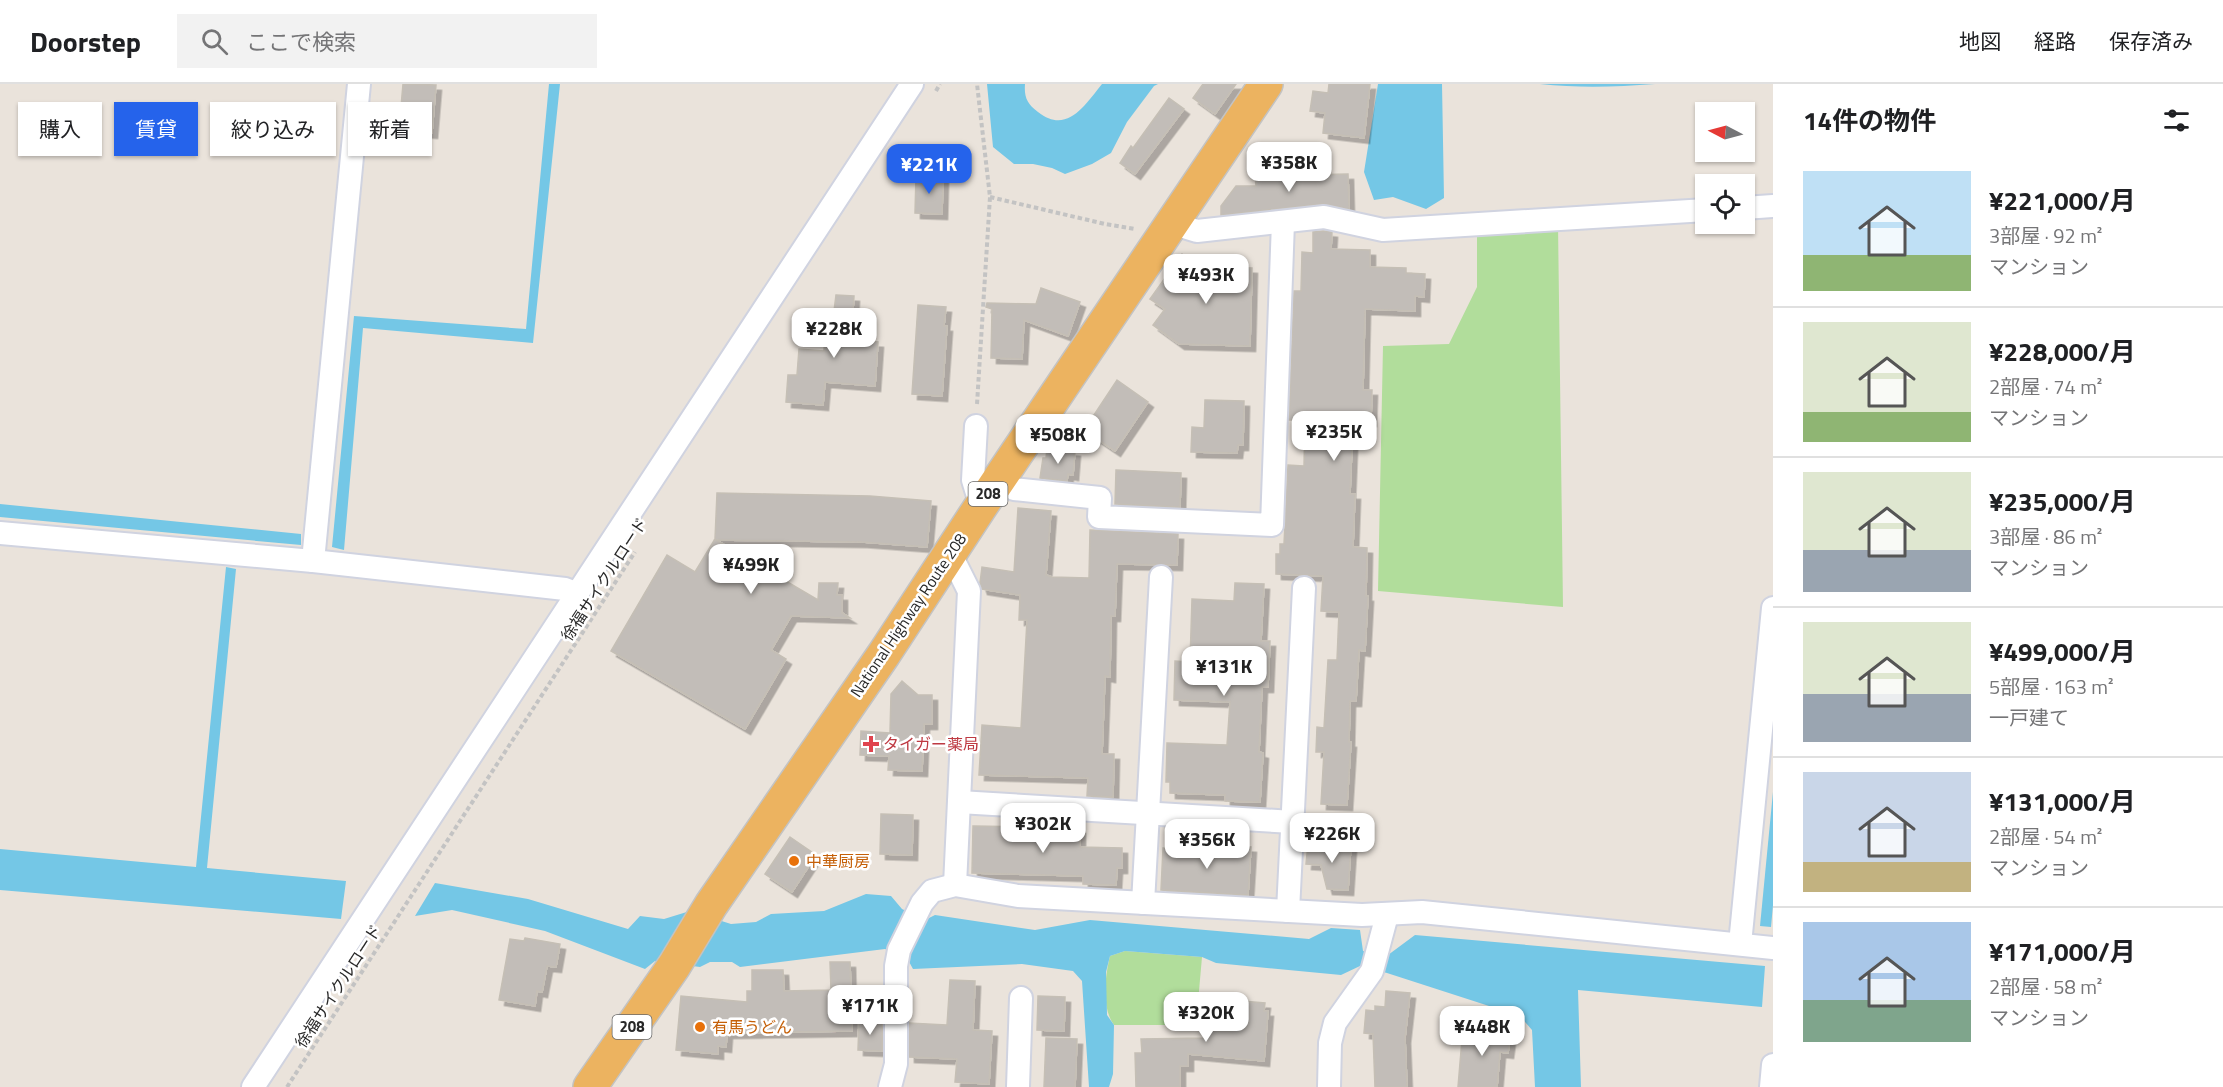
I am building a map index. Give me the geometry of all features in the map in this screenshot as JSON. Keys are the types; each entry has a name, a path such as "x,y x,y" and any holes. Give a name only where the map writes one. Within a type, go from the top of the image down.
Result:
{"highway":[{"name":"National Highway Route 208","path":"590,1087 674,966 711,905 884,654 1000,476 1266,84"}],"street":[{"path":"313,561 359,84"},
{"path":"253,1087 912,84"},
{"path":"1755,207 1773,206"},
{"path":"1166,231 1197,231 1323,217 1383,231 1695,211"},
{"path":"1000,476 1014,489 1100,498 1099,517 1272,525 1283,222"},
{"path":"976,426 973,480 981,506"},
{"path":"0,532 313,561 566,589 578,594"},
{"path":"950,553 969,591 955,885"},
{"path":"1143,903 1161,577"},
{"path":"1288,911 1305,588"},
{"path":"1740,944 1773,608"},
{"path":"959,802 1293,822"},
{"path":"890,1087 896,1064 896,966 899,950 922,903 932,891 955,885 1018,896 1387,915 1422,912 1773,948"},
{"path":"1329,1087 1330,1043 1335,1023 1372,971 1387,915"},
{"path":"1018,1087 1021,998"},
{"path":"1771,1087 1773,1065"}],"path":[{"path":"934,94 940,84"},
{"path":"976,426 990,197 978,84"},
{"path":"990,197 1104,224 1166,231"},
{"name":"徐福サイクルロード","path":"287,1087 641,544"}],"green space":[{"path":"1558,224 1563,607 1378,591 1383,346 1449,344 1477,287 1477,233"},
{"path":"1125,951 1202,957 1196,1025 1114,1025 1107,1010 1105,992 1107,973 1110,956"}],"water":[{"path":"549,84 560,84 533,343 363,328 344,550 332,547 354,316 526,329"},
{"path":"987,84 1025,84 1025,93 1031,106 1048,118 1058,120 1074,115 1102,84 1158,84 1154,86 1127,122 1111,153 1092,164 1065,174 1052,168 1033,164 1014,164 993,147"},
{"path":"1378,84 1442,84 1444,198 1426,209 1393,197 1374,200 1364,172"},
{"path":"1540,84 1655,84 1597,87"},
{"path":"0,504 301,534 301,545 0,517"},
{"path":"226,567 236,569 207,868 346,881 341,919 0,890 0,849 196,867"},
{"path":"1773,792 1773,905 1771,927 1760,926"},
{"path":"435,883 528,899 628,929 640,916 664,919 690,911 731,924 756,922 771,914 824,911 866,894 891,896 902,909 925,920 935,915 1035,930 1090,920 1309,939 1331,928 1360,930 1363,951 1388,955 1415,935 1765,966 1762,1007 1578,990 1581,1087 1535,1087 1532,1030 1520,1016 1360,966 1341,975 1216,963 1202,957 1125,951 1110,956 1106,972 1107,1015 1114,1025 1113,1074 1109,1087 1089,1087 1082,981 1073,971 1022,964 913,969 907,958 885,949 740,967 732,962 710,962 700,967 655,961 645,969 545,931 452,910 415,916"}],"building":[{"path":"403,84 436,85 432,133 432,102 401,102"},
{"path":"1203,84 1236,84 1215,114 1193,98"},
{"path":"1329,84 1370,84 1364,138 1323,133 1325,113 1310,111 1313,91 1328,93"},
{"path":"1169,98 1184,109 1135,174 1120,163"},
{"path":"1348,174 1349,209 1323,204 1221,215 1221,206 1236,186 1256,186 1255,176"},
{"path":"916,176 943,177 942,214 915,213"},
{"path":"1313,232 1332,232 1331,249 1370,250 1370,267 1406,268 1406,273 1425,274 1424,297 1415,296 1415,311 1365,309 1363,390 1372,390 1371,421 1353,421 1350,494 1355,494 1353,547 1367,548 1366,596 1368,596 1365,651 1359,650 1356,701 1350,701 1349,742 1351,742 1347,805 1321,804 1324,752 1316,752 1317,727 1324,728 1328,660 1337,660 1339,612 1321,611 1323,576 1276,574 1276,554 1280,554 1280,544 1284,544 1288,465 1304,466 1305,420 1289,420 1294,291 1301,291 1302,252 1313,253"},
{"path":"1182,254 1198,266 1252,268 1250,346 1179,344 1153,325 1165,309 1150,299"},
{"path":"1041,288 1080,302 1068,336 1024,320 1022,359 991,358 992,309 986,307 987,303 1036,304"},
{"path":"836,295 854,296 851,340 878,342 875,386 825,382 823,405 786,402 788,375 797,375 799,349 824,351 826,310 834,311"},
{"path":"918,305 946,307 944,326 947,326 942,396 912,394"},
{"path":"1117,380 1148,402 1115,451 1084,430"},
{"path":"1205,400 1244,401 1243,445 1238,445 1237,453 1191,452 1192,427 1204,428"},
{"path":"1047,448 1075,451 1073,475 1068,474 1067,481 1040,478"},
{"path":"1116,470 1181,473 1180,507 1115,504"},
{"path":"717,493 870,496 931,501 927,547 862,542 716,540 818,600 819,583 838,583 837,595 842,595 842,613 850,618 791,616 771,650 786,659 745,729 611,651 667,555 695,572 715,539"},
{"path":"1018,508 1051,511 1046,575 1052,577 1089,578 1090,530 1178,534 1177,565 1117,564 1115,616 1111,616 1110,677 1105,676 1102,754 1114,754 1113,797 1087,796 1088,778 979,775 982,725 1021,728 1027,620 1019,620 1020,595 982,589 980,583 982,567 1014,572"},
{"path":"1235,583 1264,584 1261,641 1270,641 1268,687 1262,687 1259,752 1263,753 1260,802 1225,801 1225,795 1170,793 1170,782 1166,782 1167,743 1227,745 1230,702 1174,700 1175,661 1190,662 1192,599 1234,601"},
{"path":"902,681 918,695 932,695 932,724 924,724 922,771 888,770 889,756 860,755 861,731 890,733 891,694"},
{"path":"881,814 913,815 912,855 880,854"},
{"path":"973,826 1080,828 1080,847 1122,848 1122,868 1117,868 1116,885 1083,884 1083,876 972,873"},
{"path":"790,837 816,855 792,892 765,874"},
{"path":"1308,844 1351,846 1348,890 1327,889 1321,865 1306,864"},
{"path":"1221,845 1251,847 1248,895 1161,890 1163,848 1221,850"},
{"path":"525,938 560,944 556,967 547,966 542,992 537,991 535,1006 499,1000 510,939 524,941"},
{"path":"830,962 850,962 852,1031 727,1033 726,1047 718,1046 718,1054 676,1050 681,996 747,1002 747,991 752,991 752,970 783,970 784,991 831,990"},
{"path":"950,980 975,981 973,1030 992,1031 989,1084 955,1082 957,1059 909,1057 909,1023 947,1025"},
{"path":"1386,991 1410,993 1405,1038 1407,1087 1375,1087 1373,1034 1364,1033 1366,1010 1375,1011 1375,1006 1385,1007"},
{"path":"1038,996 1065,997 1064,1031 1037,1030"},
{"path":"1207,998 1265,1003 1264,1011 1268,1011 1264,1061 1188,1054 1188,1066 1180,1066 1180,1087 1136,1087 1135,1053 1142,1053 1141,1039 1204,1038"},
{"path":"859,1022 882,1022 882,1051 858,1050"},
{"path":"1463,1027 1511,1031 1508,1053 1500,1052 1497,1087 1458,1087"},
{"path":"1046,1038 1077,1039 1075,1087 1044,1087"}],"place":[{"name":"タイガー薬局","path":"871,744"},
{"name":"中華厨房","path":"794,861"},
{"name":"有馬うどん","path":"700,1027"}]}
